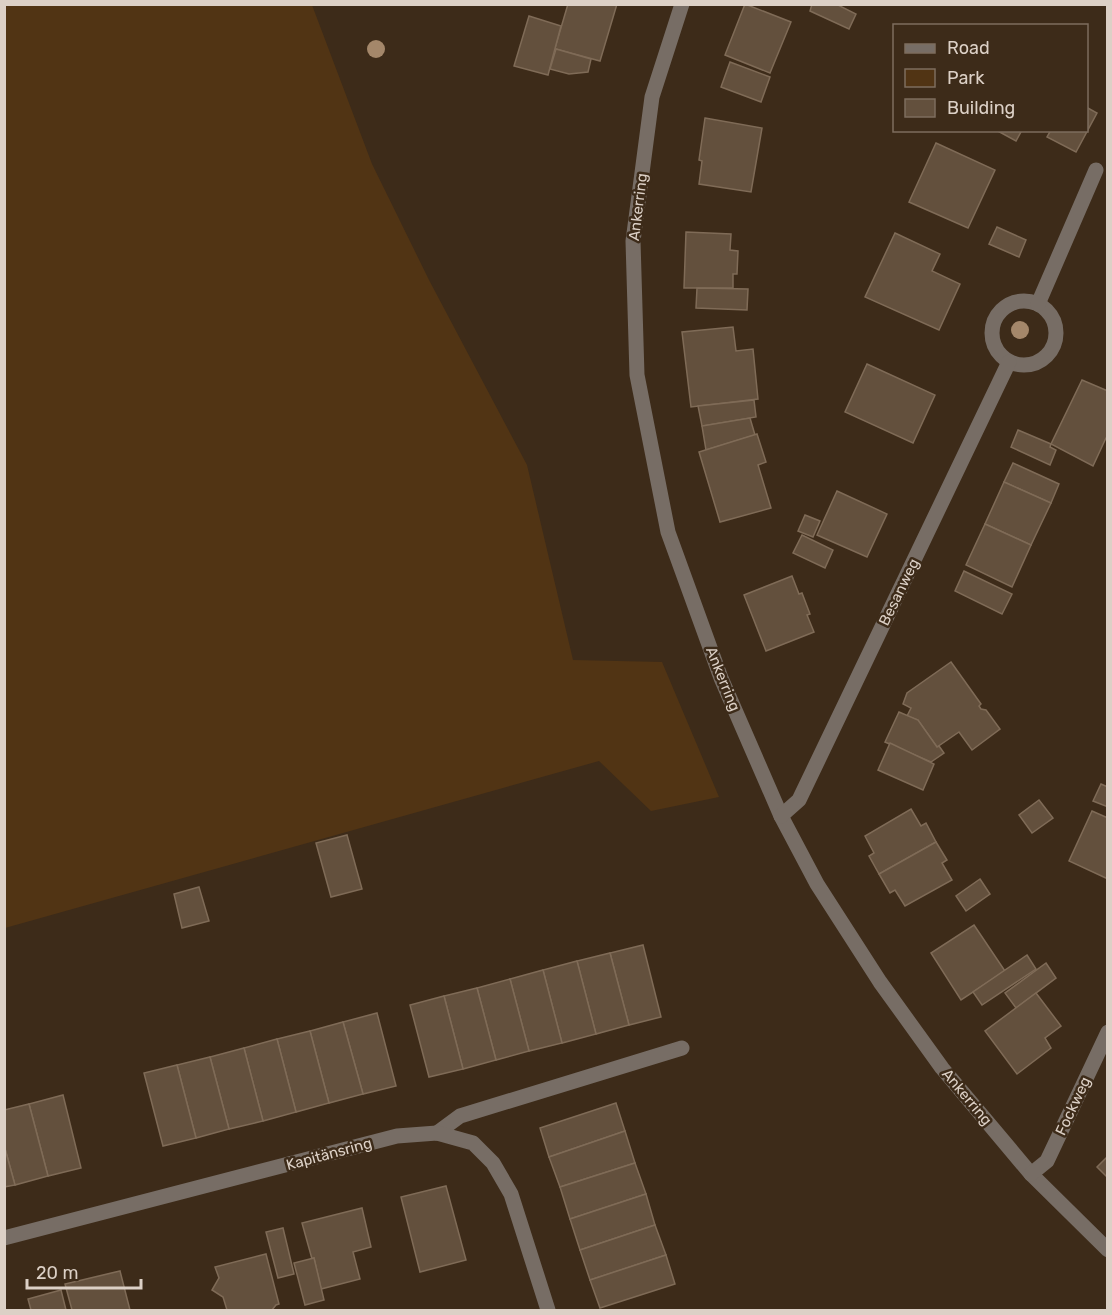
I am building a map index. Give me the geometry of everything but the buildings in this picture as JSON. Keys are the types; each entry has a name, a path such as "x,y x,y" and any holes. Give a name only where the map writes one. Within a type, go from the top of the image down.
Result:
{"street":[{"name":"Ankerring","path":"681,5 652,97 633,241 637,375 668,532 721,678 781,816 818,884 880,982 942,1068 1031,1174 1107,1250"},
{"path":"1038,304 1096,170"},
{"path":"1026,301 1038,304 1049,313 1055,326 1055,340 1049,353 1037,362 1023,366 1009,362 999,354 993,343 992,331 995,319 1002,309 1013,303 1026,301"},
{"name":"Besanweg","path":"781,816 799,800 1009,362"},
{"name":"Fockweg","path":"1031,1174 1047,1161 1107,1032"},
{"path":"437,1133 460,1116 682,1048"},
{"name":"Kapitänsring","path":"4,1238 397,1136 437,1133 473,1143 493,1163 511,1194 548,1311"}],"green space":[{"path":"5,4 312,5 372,164 429,280 527,465 573,660 662,662 719,797 651,811 599,761 5,928"}]}
